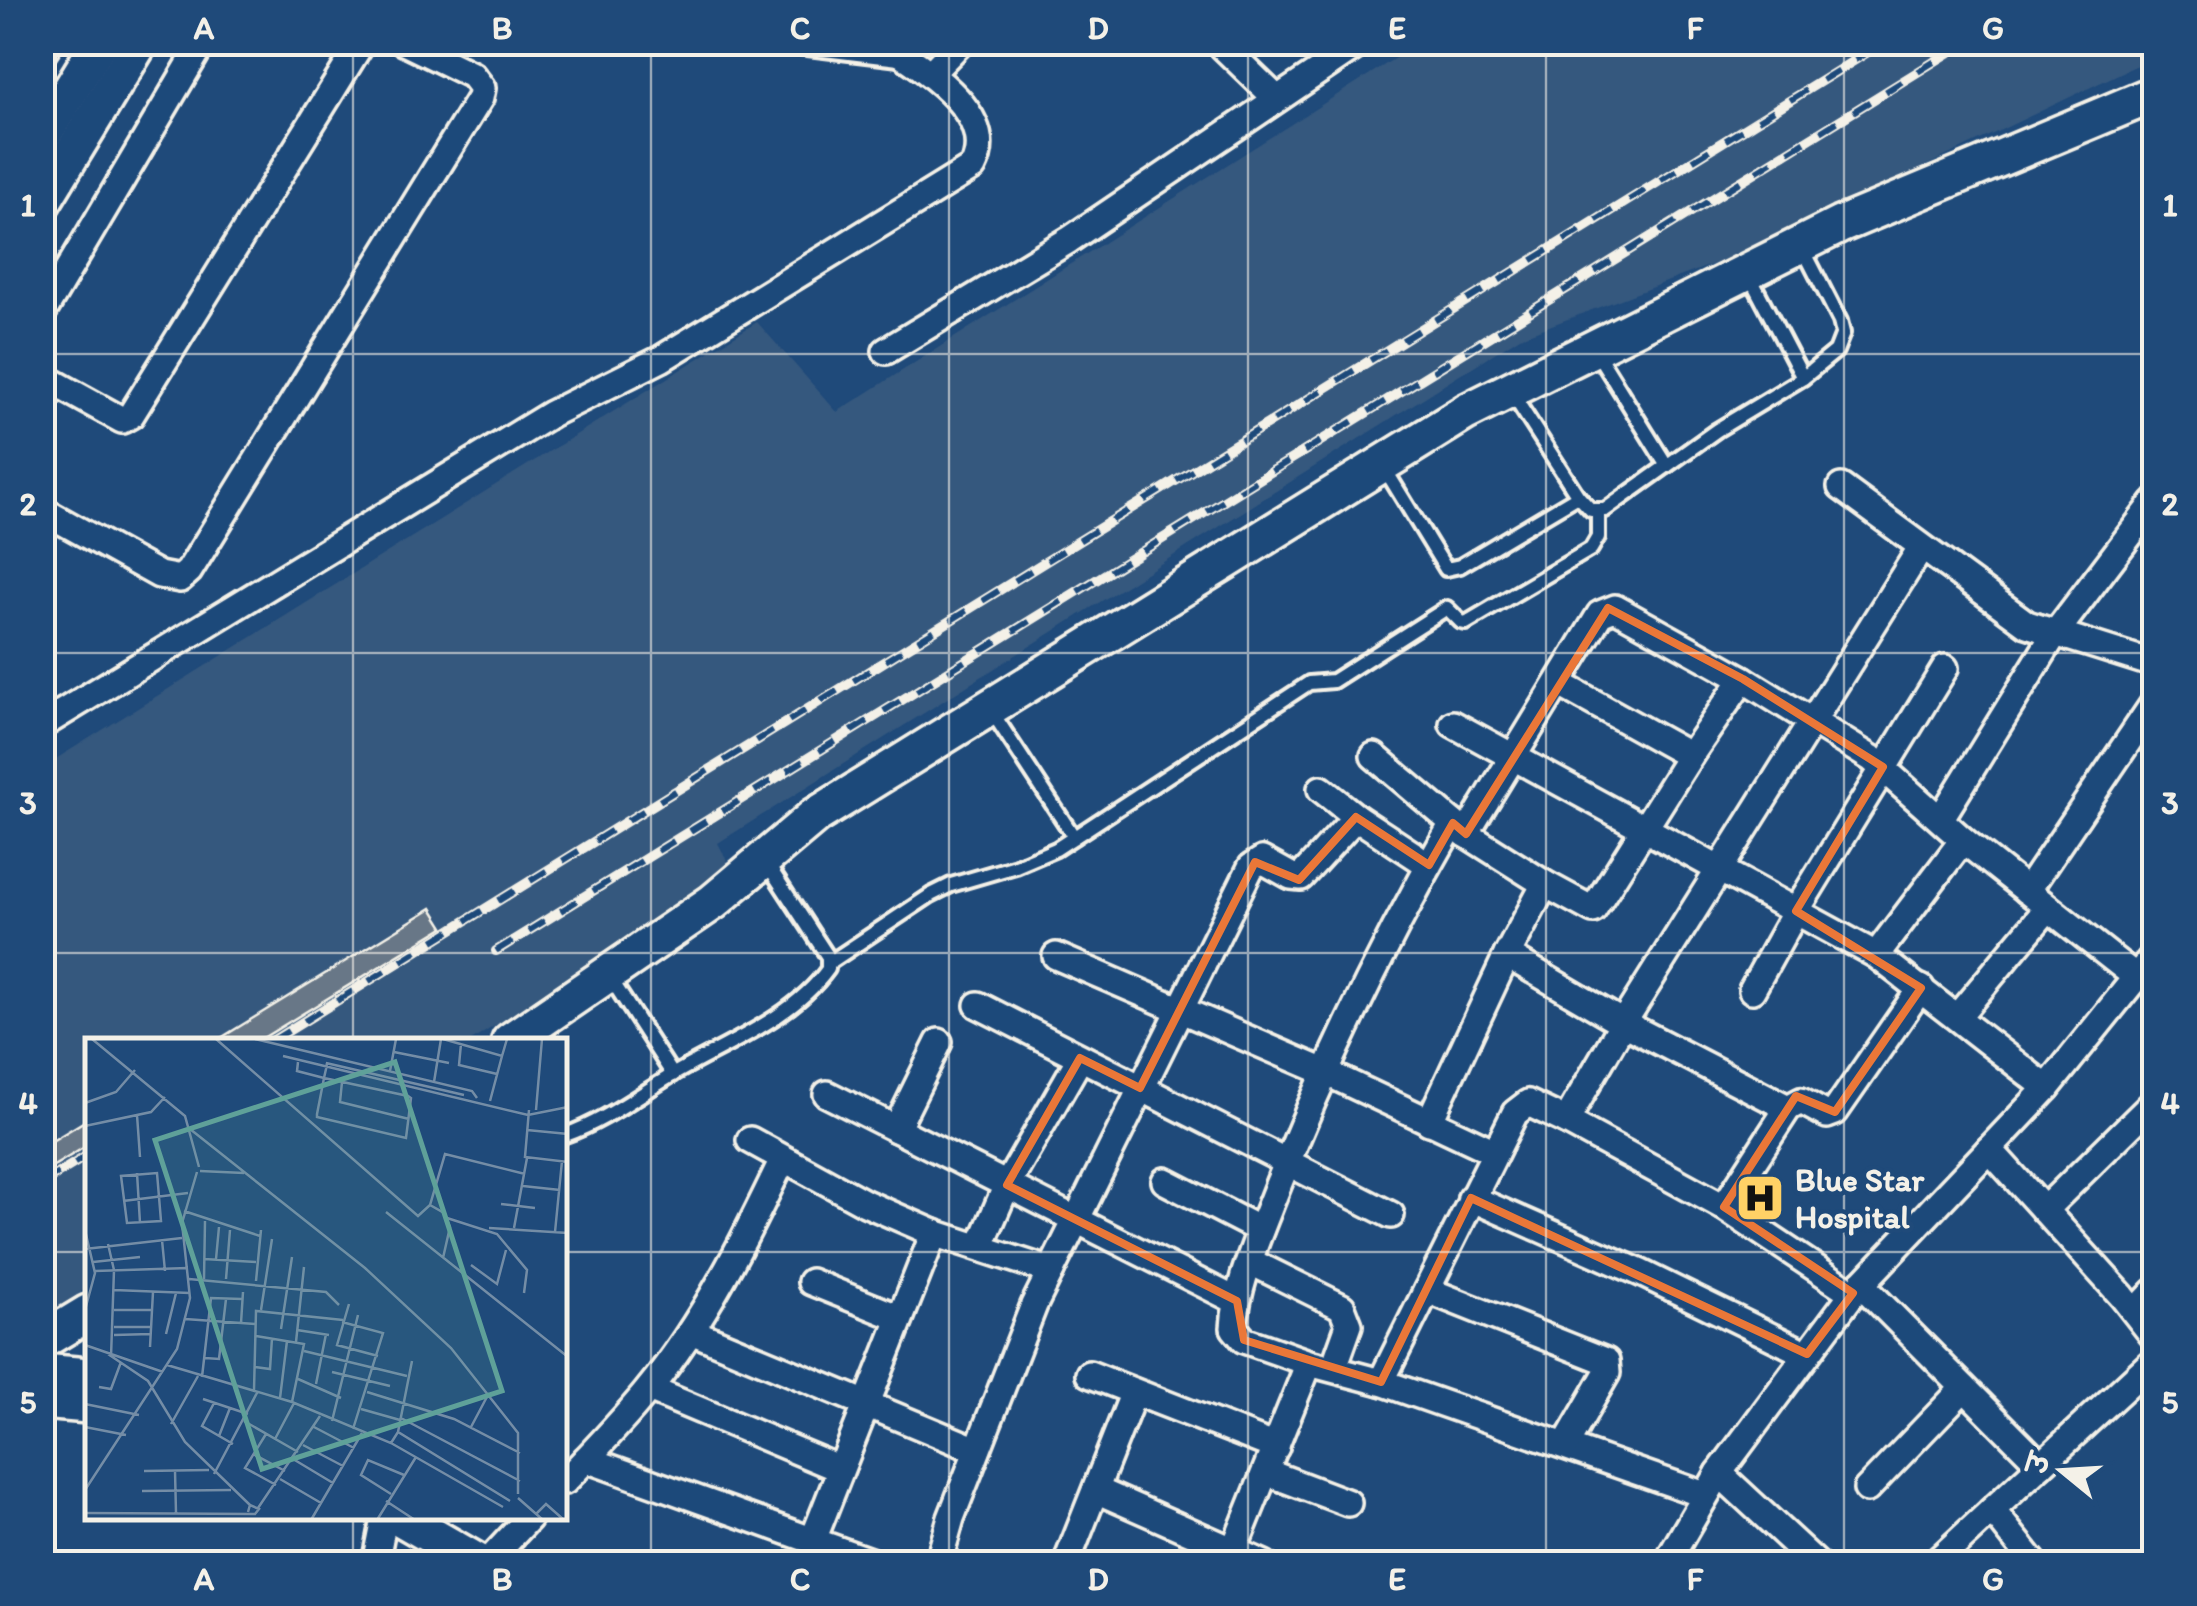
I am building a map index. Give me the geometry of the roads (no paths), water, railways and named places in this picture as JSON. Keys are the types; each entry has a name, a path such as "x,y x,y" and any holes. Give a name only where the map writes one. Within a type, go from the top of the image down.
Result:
{"street":[{"path":"42,137 100,42"},
{"path":"42,203 140,42"},
{"path":"42,314 203,42"},
{"path":"42,376 122,420 131,415 362,42"},
{"path":"42,510 159,575 180,578 189,571 480,98 482,88 472,74 404,42"},
{"path":"42,726 551,414 661,360 973,167 981,139 974,124 921,66 884,42"},
{"path":"921,66 961,42"},
{"path":"1218,42 1277,98"},
{"path":"886,351 1069,240 1362,42"},
{"path":"514,1038 712,902 815,816 1382,464 1510,390 1840,224 2154,94"},
{"path":"1841,487 2039,630 2154,664"},
{"path":"1941,818 2054,634 2154,503"},
{"path":"1566,1121 1719,868 1921,548"},
{"path":"1817,1564 1712,1484 1566,1444 1244,1340 1237,1334 1237,1301 1286,1164 1325,1072 1429,865 1514,760 1600,614 1608,608 1623,611 1743,679 1883,767 1963,840 2136,977"},
{"path":"1752,990 1796,910 1945,668"},
{"path":"1374,756 1460,828 1593,910 1743,679"},
{"path":"1560,684 1690,756"},
{"path":"2026,890 2154,704"},
{"path":"1453,724 1876,955 2047,1088"},
{"path":"1322,789 1356,817 1429,865"},
{"path":"938,1564 951,1518 1034,1305 1255,862 1262,860 1301,877 1356,817"},
{"path":"1876,955 1963,840"},
{"path":"1429,1122 1507,955 1546,884"},
{"path":"1957,1016 2048,908"},
{"path":"1507,955 1624,1023 1788,1108"},
{"path":"1666,1564 1712,1484 1857,1288 2047,1088 2154,955"},
{"path":"1056,956 1325,1072 1495,1152"},
{"path":"1724,1207 1788,1108 1801,1101 1826,1115 1835,1112 1920,988"},
{"path":"978,1005 1390,1215"},
{"path":"896,1129 940,1042"},
{"path":"980,1248 1007,1185 1080,1058"},
{"path":"828,1094 1237,1301"},
{"path":"2044,1210 2154,1102"},
{"path":"1381,1382 1515,1113 1528,1104 1724,1207 1857,1288 2041,1465"},
{"path":"750,1140 866,1203 934,1233 1050,1271"},
{"path":"1989,1149 2154,1337"},
{"path":"568,1478 649,1388 690,1330 753,1222 783,1159"},
{"path":"1165,1182 1260,1230"},
{"path":"1471,1198 1641,1272 1807,1354"},
{"path":"813,1540 934,1233"},
{"path":"1231,1557 1276,1447 1349,1326 1342,1307 1251,1262"},
{"path":"811,1282 900,1318"},
{"path":"1428,1290 1606,1361 1607,1373 1566,1444"},
{"path":"2135,1312 2154,1292"},
{"path":"42,1341 85,1314"},
{"path":"690,1330 977,1450"},
{"path":"1934,1564 2154,1360"},
{"path":"42,1372 85,1376"},
{"path":"1088,1374 1276,1447"},
{"path":"649,1388 840,1469"},
{"path":"1867,1489 1964,1388"},
{"path":"1066,1564 1134,1392"},
{"path":"42,1401 85,1405"},
{"path":"586,1459 878,1564"},
{"path":"1266,1472 1348,1502"},
{"path":"1096,1490 1231,1557 1264,1564"},
{"path":"1992,1510 2035,1564"},
{"path":"375,1564 383,1521"},
{"path":"406,1521 484,1564 526,1521"}],"lane":[{"path":"758,42 921,66"},
{"path":"1598,512 1802,378 1836,351 1843,333 1800,244"},
{"path":"1747,271 1802,378"},
{"path":"1594,348 1666,466"},
{"path":"1510,390 1578,496 1598,512"},
{"path":"1382,464 1441,563 1453,570 1578,496"},
{"path":"568,1134 603,1120 788,1008 822,977 829,963 931,895 1016,866 1074,837 1309,682 1333,681 1447,608 1462,624 1466,623 1592,550 1598,536 1598,512"},
{"path":"989,707 1074,837"},
{"path":"764,859 829,963"},
{"path":"608,974 673,1075"}],"railway":[{"path":"277,1038 1884,42"},
{"path":"496,951 1966,42"},
{"path":"42,1183 85,1157"}],"place":[{"name":"Blue Star Hospital","path":"1760,1198"}]}
